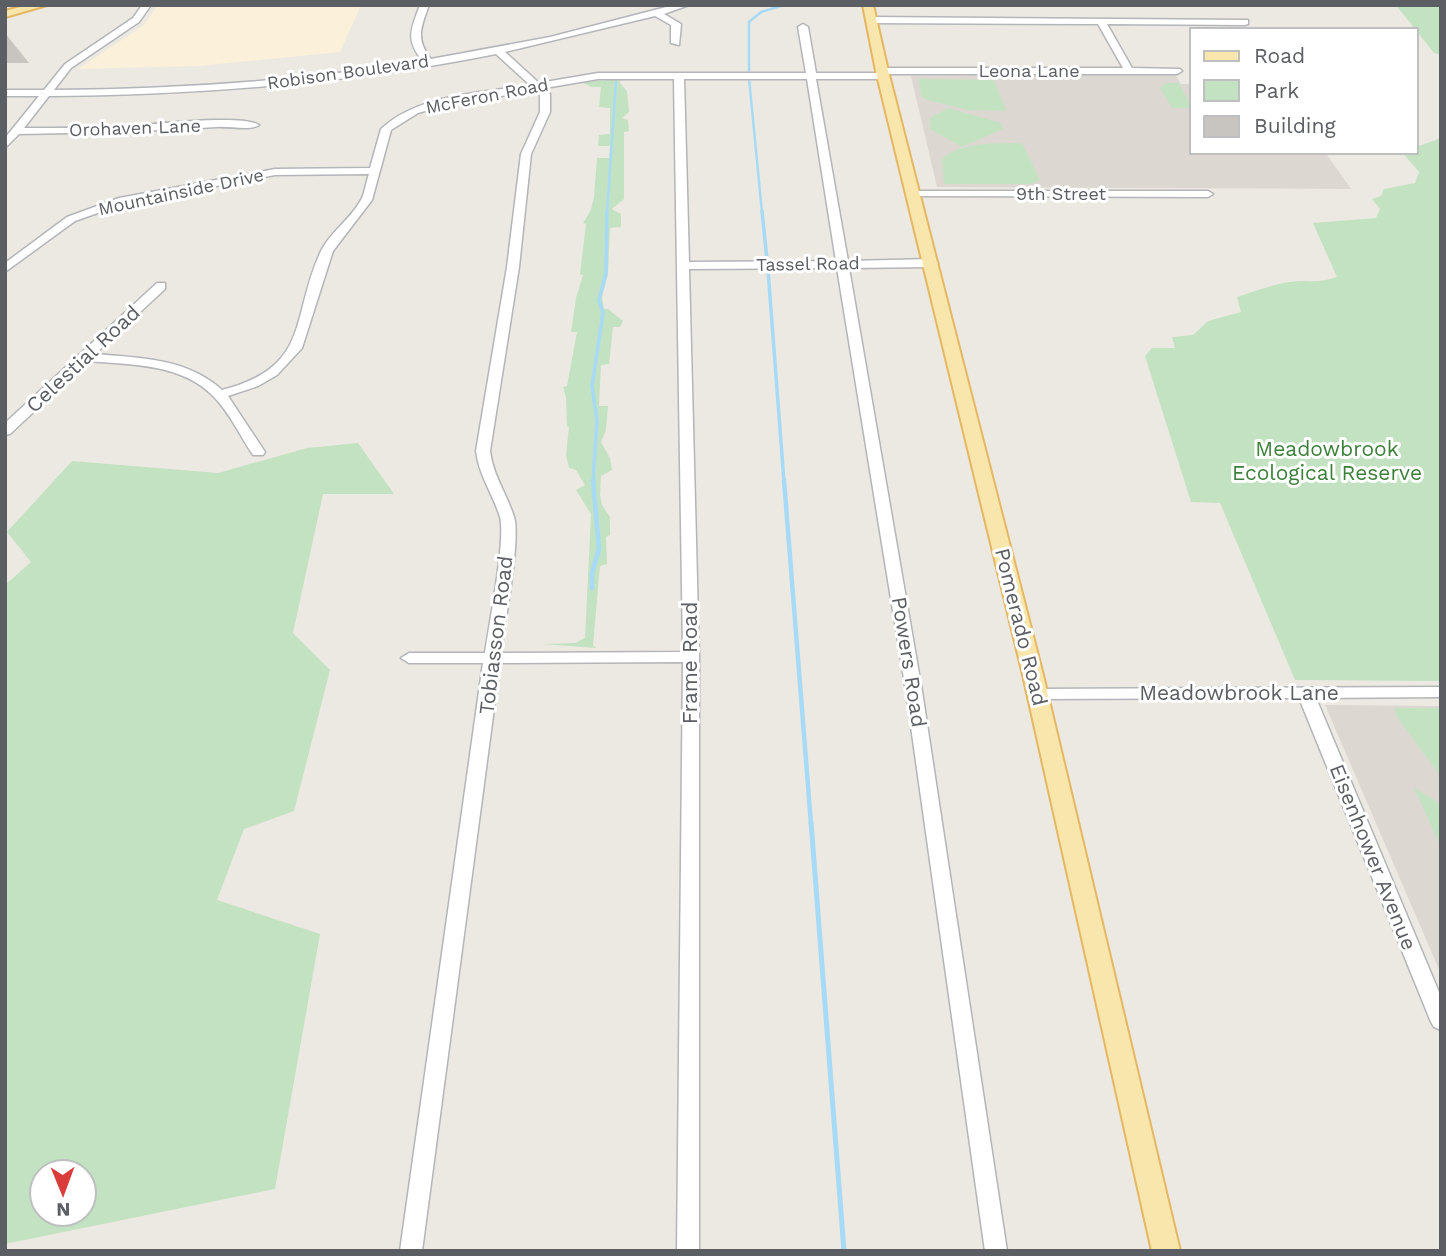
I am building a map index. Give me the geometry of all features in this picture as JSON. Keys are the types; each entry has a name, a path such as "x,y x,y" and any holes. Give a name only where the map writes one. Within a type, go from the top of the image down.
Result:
{"main road":[{"path":"5,8 16,5"},
{"path":"5,14 42,5"},
{"name":"Pomerado Road","path":"868,5 1037,694 1166,1251"}],"street":[{"path":"5,145 70,64 136,20 147,5"},
{"path":"425,5 414,36 415,46 427,61"},
{"name":"Robison Boulevard","path":"5,93 182,91 327,77 572,35 685,5"},
{"path":"656,13 676,24 676,43"},
{"path":"871,20 1064,18 1101,22 1245,22"},
{"path":"1101,22 1129,71"},
{"name":"Powers Road","path":"803,27 914,691 996,1251"},
{"path":"497,49 538,86"},
{"name":"Leona Lane","path":"883,74 1177,71"},
{"name":"McFeron Road","path":"220,394 242,389 269,376 288,360 296,348 327,250 364,205 386,130 414,111 598,76 883,74"},
{"name":"Frame Road","path":"679,75 691,657 688,1251"},
{"name":"Tobiasson Road","path":"411,1251 494,658 508,519 485,469 483,451 513,267 526,154 547,103 545,94 538,86"},
{"name":"Orohaven Lane","path":"16,131 116,130 230,123 254,125"},
{"name":"Mountainside Drive","path":"5,269 71,219 123,200 275,173 375,172"},
{"name":"9th Street","path":"914,194 1208,194"},
{"name":"Tassel Road","path":"684,266 932,263"},
{"name":"Celestial Road","path":"5,431 161,286"},
{"path":"86,357 164,365 193,375 220,394 258,452"},
{"path":"409,658 691,657"},
{"name":"Eisenhower Avenue","path":"1305,692 1441,1022"},
{"name":"Meadowbrook Lane","path":"1037,694 1441,692"}],"shaded area":[{"path":"158,5 361,5 340,52 197,66 78,69 144,25"},
{"path":"1175,74 1181,84 1190,84 1190,154 1326,154 1351,189 937,187 911,76"},
{"path":"1325,705 1441,706 1441,974"}],"green space":[{"path":"1396,5 1441,5 1441,55 1434,53 1418,33 1418,28 1414,28"},
{"path":"623,79 619,82 627,91 629,112 622,118 628,120 629,131 624,132 624,199 612,209 621,214 621,227 610,228 608,274 602,297 604,309 608,309 623,321 620,327 613,327 609,364 601,365 599,406 608,406 606,430 601,442 610,458 612,470 601,476 600,495 602,505 610,517 610,535 606,537 607,564 600,566 593,645 596,648 543,644 575,643 585,638 591,514 576,490 585,485 576,470 569,468 566,455 569,427 563,387 567,386 577,332 571,332 576,298 583,275 580,274 586,224 583,223 591,210 597,158 609,158 610,146 598,146 599,135 610,134 610,108 599,107 601,87 591,87 582,82"},
{"path":"919,79 994,80 1006,111 969,110 927,100 921,96"},
{"path":"1166,83 1179,83 1190,108 1172,108 1160,88"},
{"path":"948,108 1001,123 1003,129 962,147 930,129 930,118"},
{"name":"Meadowbrook Ecological Reserve","path":"1441,138 1441,681 1295,680 1220,503 1191,502 1145,356 1152,348 1175,348 1172,337 1193,335 1208,321 1241,312 1237,297 1287,282 1320,281 1337,277 1313,223 1376,218 1380,209 1372,199 1381,196 1384,189 1415,183 1419,172 1404,154 1418,154 1418,146"},
{"path":"1022,143 1040,180 1031,184 944,184 942,159 950,153 970,146"},
{"path":"358,443 394,494 323,494 293,633 330,670 294,811 244,829 217,900 320,934 275,1189 98,1225 98,1158 28,1158 28,1228 84,1228 5,1244 5,585 31,562 7,532 72,461 218,473 307,448"},
{"path":"1395,708 1441,708 1441,777 1397,717"},
{"path":"1413,786 1439,806 1442,817 1441,847"}],"building":[{"path":"5,33 29,63 5,63"}],"waterway":[{"path":"749,73 749,22 761,12 784,5"},
{"path":"749,78 762,213"},
{"path":"607,213 616,82"},
{"path":"593,481 597,420 592,386 603,313 599,300 606,273 607,211"},
{"path":"762,211 767,260"},
{"path":"768,270 784,482"},
{"path":"784,480 811,824"},
{"path":"592,588 592,573 599,549 593,481"},
{"path":"811,822 844,1251"}]}
